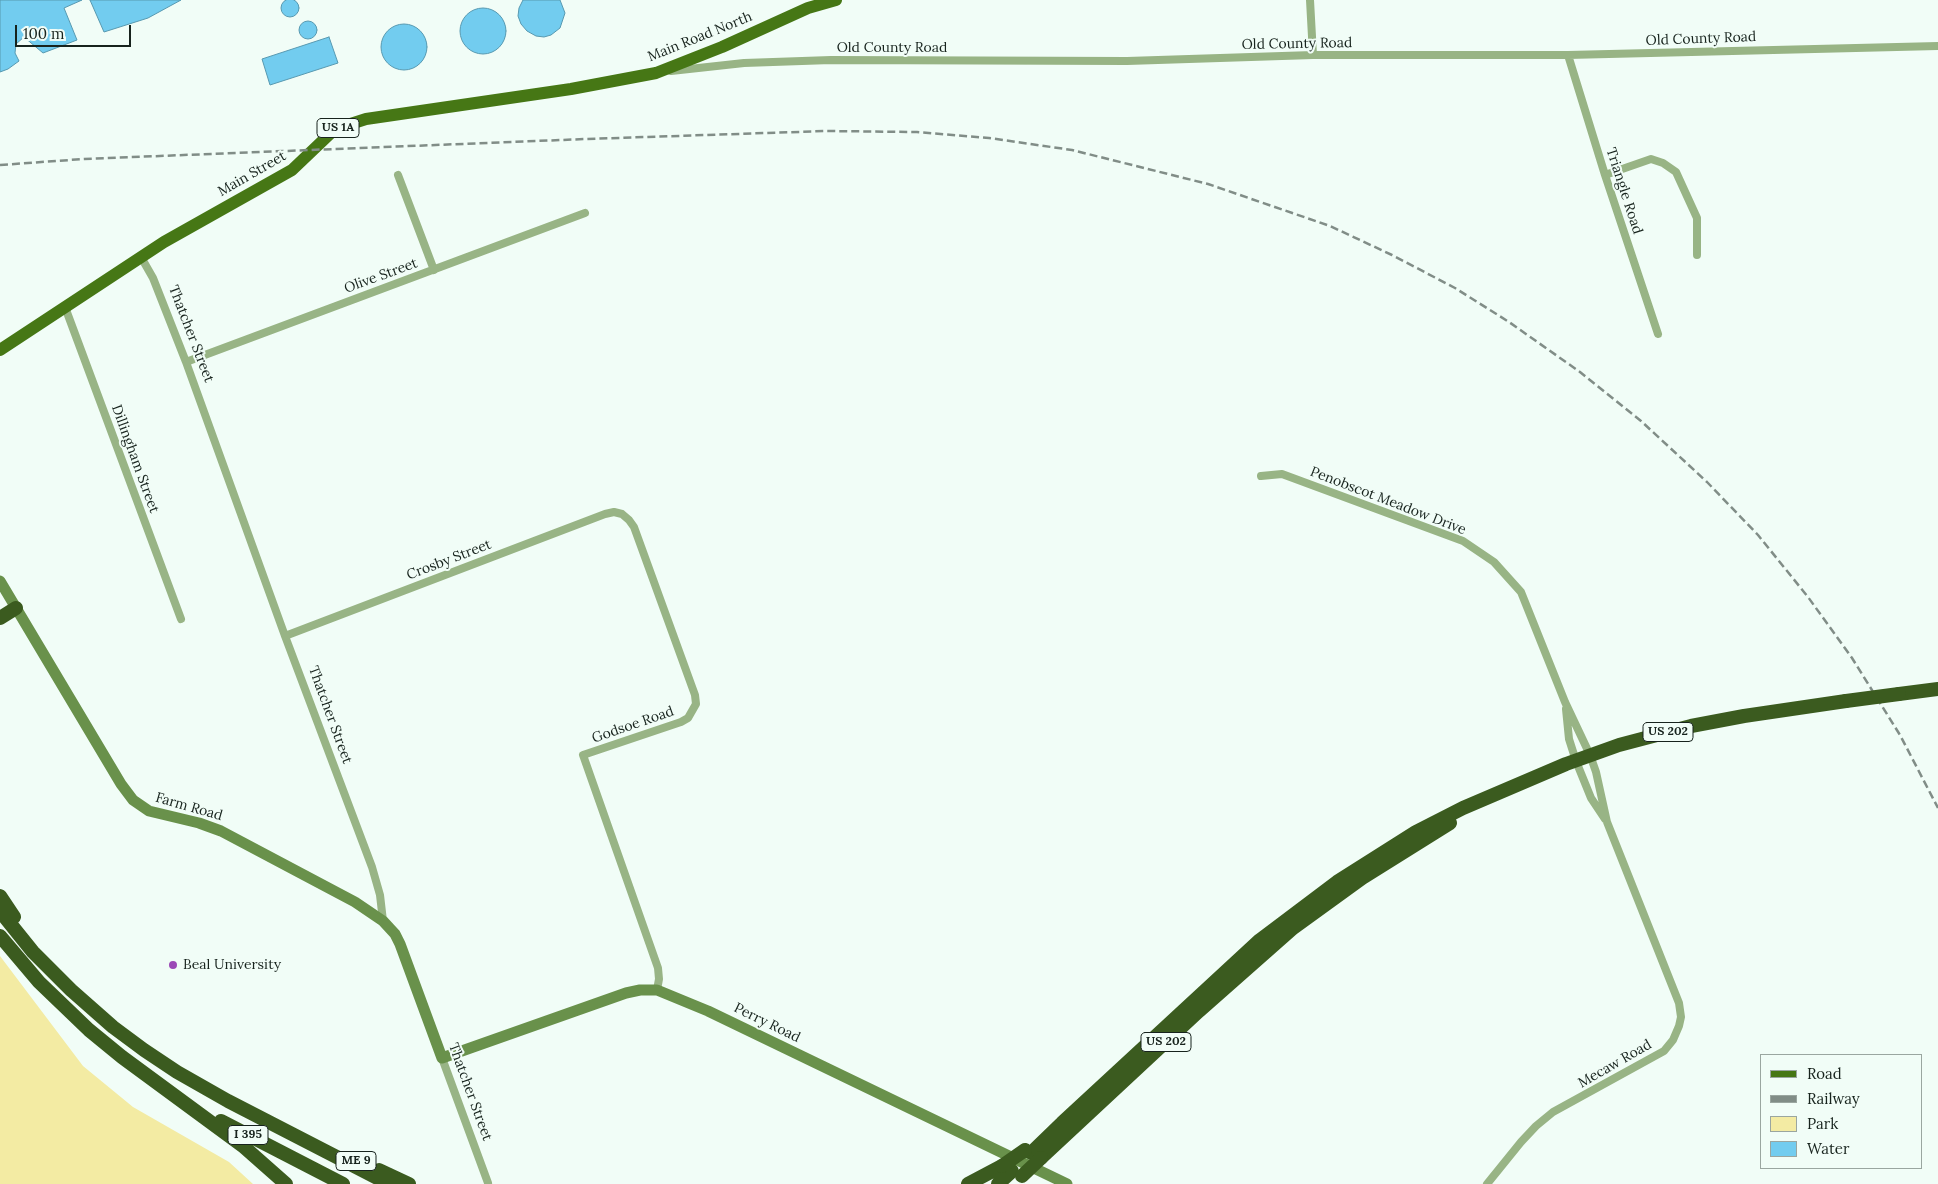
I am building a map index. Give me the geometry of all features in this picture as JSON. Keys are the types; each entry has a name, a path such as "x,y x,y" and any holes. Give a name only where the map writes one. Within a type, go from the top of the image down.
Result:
{"highway":[{"path":"0,610 16,608"},
{"path":"0,618 16,608"},
{"name":"US 202","path":"1013,1174 1062,1122 1243,955 1302,907 1348,874 1404,839 1463,808 1590,755 1636,740 1692,726 1744,716 1938,689"},
{"name":"US 202","path":"1032,1154 1304,919 1367,874 1498,794"},
{"path":"0,896 32,942 71,990"},
{"name":"I 395","path":"0,911 33,952 71,990 118,1030 165,1065 228,1101 388,1184"},
{"name":"I 395","path":"0,936 39,982 69,1012 111,1048 156,1082 216,1118 343,1184"},
{"path":"156,1082 247,1149 286,1184"},
{"name":"ME 9","path":"301,1139 409,1184"},
{"path":"998,1184 1013,1174 1032,1154"},
{"path":"968,1184 1013,1174"}],"main road":[{"name":"Main Road North","path":"571,89 656,73 722,47 808,8 836,0"},
{"name":"Main Street","path":"0,350 140,257 292,170 336,129 366,119 571,89"}],"street":[{"path":"1310,0 1313,55"},
{"name":"Old County Road","path":"656,73 744,63 831,60 1126,61 1313,55 1568,55 1938,46"},
{"name":"Triangle Road","path":"1568,55 1605,175 1658,334"},
{"path":"1605,175 1651,159 1663,163 1676,172 1696,218 1697,255"},
{"path":"398,175 434,270"},
{"name":"Olive Street","path":"186,362 584,213"},
{"name":"Thatcher Street","path":"140,257 153,278 186,362 285,636 379,887 383,921 395,934 400,944 488,1182"},
{"name":"Dillingham Street","path":"65,307 181,619"},
{"name":"Penobscot Meadow Drive","path":"1261,476 1282,474 1463,542 1494,562 1522,592 1565,702 1590,755"},
{"name":"Crosby Street","path":"285,636 605,514 614,512 622,514"},
{"name":"Godsoe Road","path":"622,514 634,527 696,695 696,704 693,711 688,718 681,722 583,755 658,968 657,990"},
{"name":"Farm Road","path":"0,581 121,784 137,804 149,811 199,823 221,831 355,902 383,921"},
{"name":"Penobscot Meadow Drive","path":"1565,702 1569,740 1576,761"},
{"name":"Mecaw Road","path":"1487,1184 1536,1126 1552,1112 1664,1051 1673,1040 1679,1026 1681,1017 1679,1003 1607,822 1596,772 1590,755"},
{"name":"Mecaw Road","path":"1576,761 1591,798 1607,822"},
{"name":"Perry Road","path":"442,1058 634,991 657,990 683,1000 1068,1184"}],"green space":[{"path":"0,956 83,1066 133,1107 229,1162 253,1184 0,1184"}],"water":[{"path":"290,-1 298,4 299,8 294,16 290,17 282,12 281,8 286,0"},
{"path":"0,0 82,0 64,8 77,40 43,53 24,37 16,44 15,53 19,61 0,72"},
{"path":"90,0 181,0 148,18 104,32"},
{"path":"523,0 560,0 565,13 560,28 551,35 544,37 536,36 527,31 521,24 518,16"},
{"path":"478,8 488,8 502,18 506,31 502,44 496,50 488,54 478,54 464,44 460,36 460,26 470,12"},
{"path":"304,21 312,21 317,26 315,37 304,39 299,34 299,26"},
{"path":"399,24 409,24 423,34 427,47 423,60 417,66 409,70 399,70 385,60 381,52 381,42 391,28"},
{"path":"329,37 338,63 270,85 262,59"}],"railway":[{"path":"0,165 84,159 586,139 826,131 917,132 989,138 1072,150 1208,184 1330,226 1392,255 1455,288 1509,322 1580,372 1641,421 1707,482 1758,535 1808,597 1852,658 1900,735 1938,808"}],"place":[{"name":"Beal University","path":"173,965"}]}
